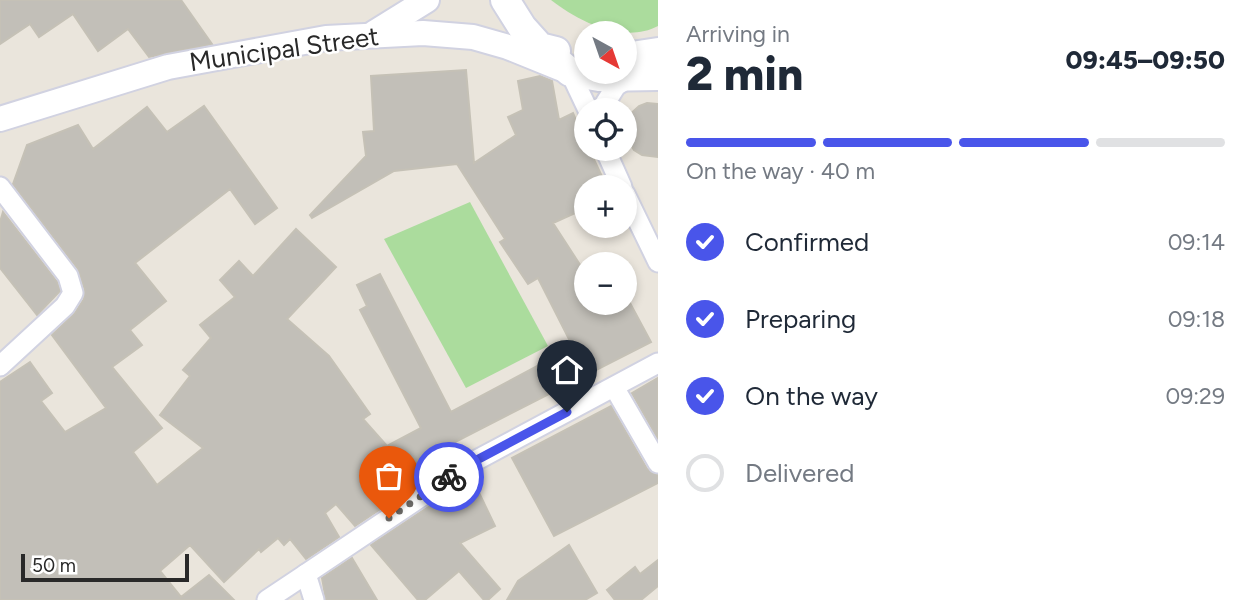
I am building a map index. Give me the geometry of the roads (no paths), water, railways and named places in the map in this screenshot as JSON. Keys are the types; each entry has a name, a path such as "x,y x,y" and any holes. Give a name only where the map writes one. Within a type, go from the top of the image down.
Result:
{"main road":[{"path":"505,0 522,27 540,47 574,63"},
{"path":"637,63 658,52"},
{"name":"Municipal Street","path":"637,71 658,76"}],"street":[{"path":"373,34 427,0"},
{"name":"Municipal Street","path":"0,119 168,67 326,38 423,33 473,37 574,64"},
{"path":"0,187 68,276 74,293 65,306 0,366"},
{"path":"637,219 658,262"},
{"path":"267,600 473,462 658,363"},
{"path":"614,387 658,463"},
{"path":"306,575 314,600"}]}
